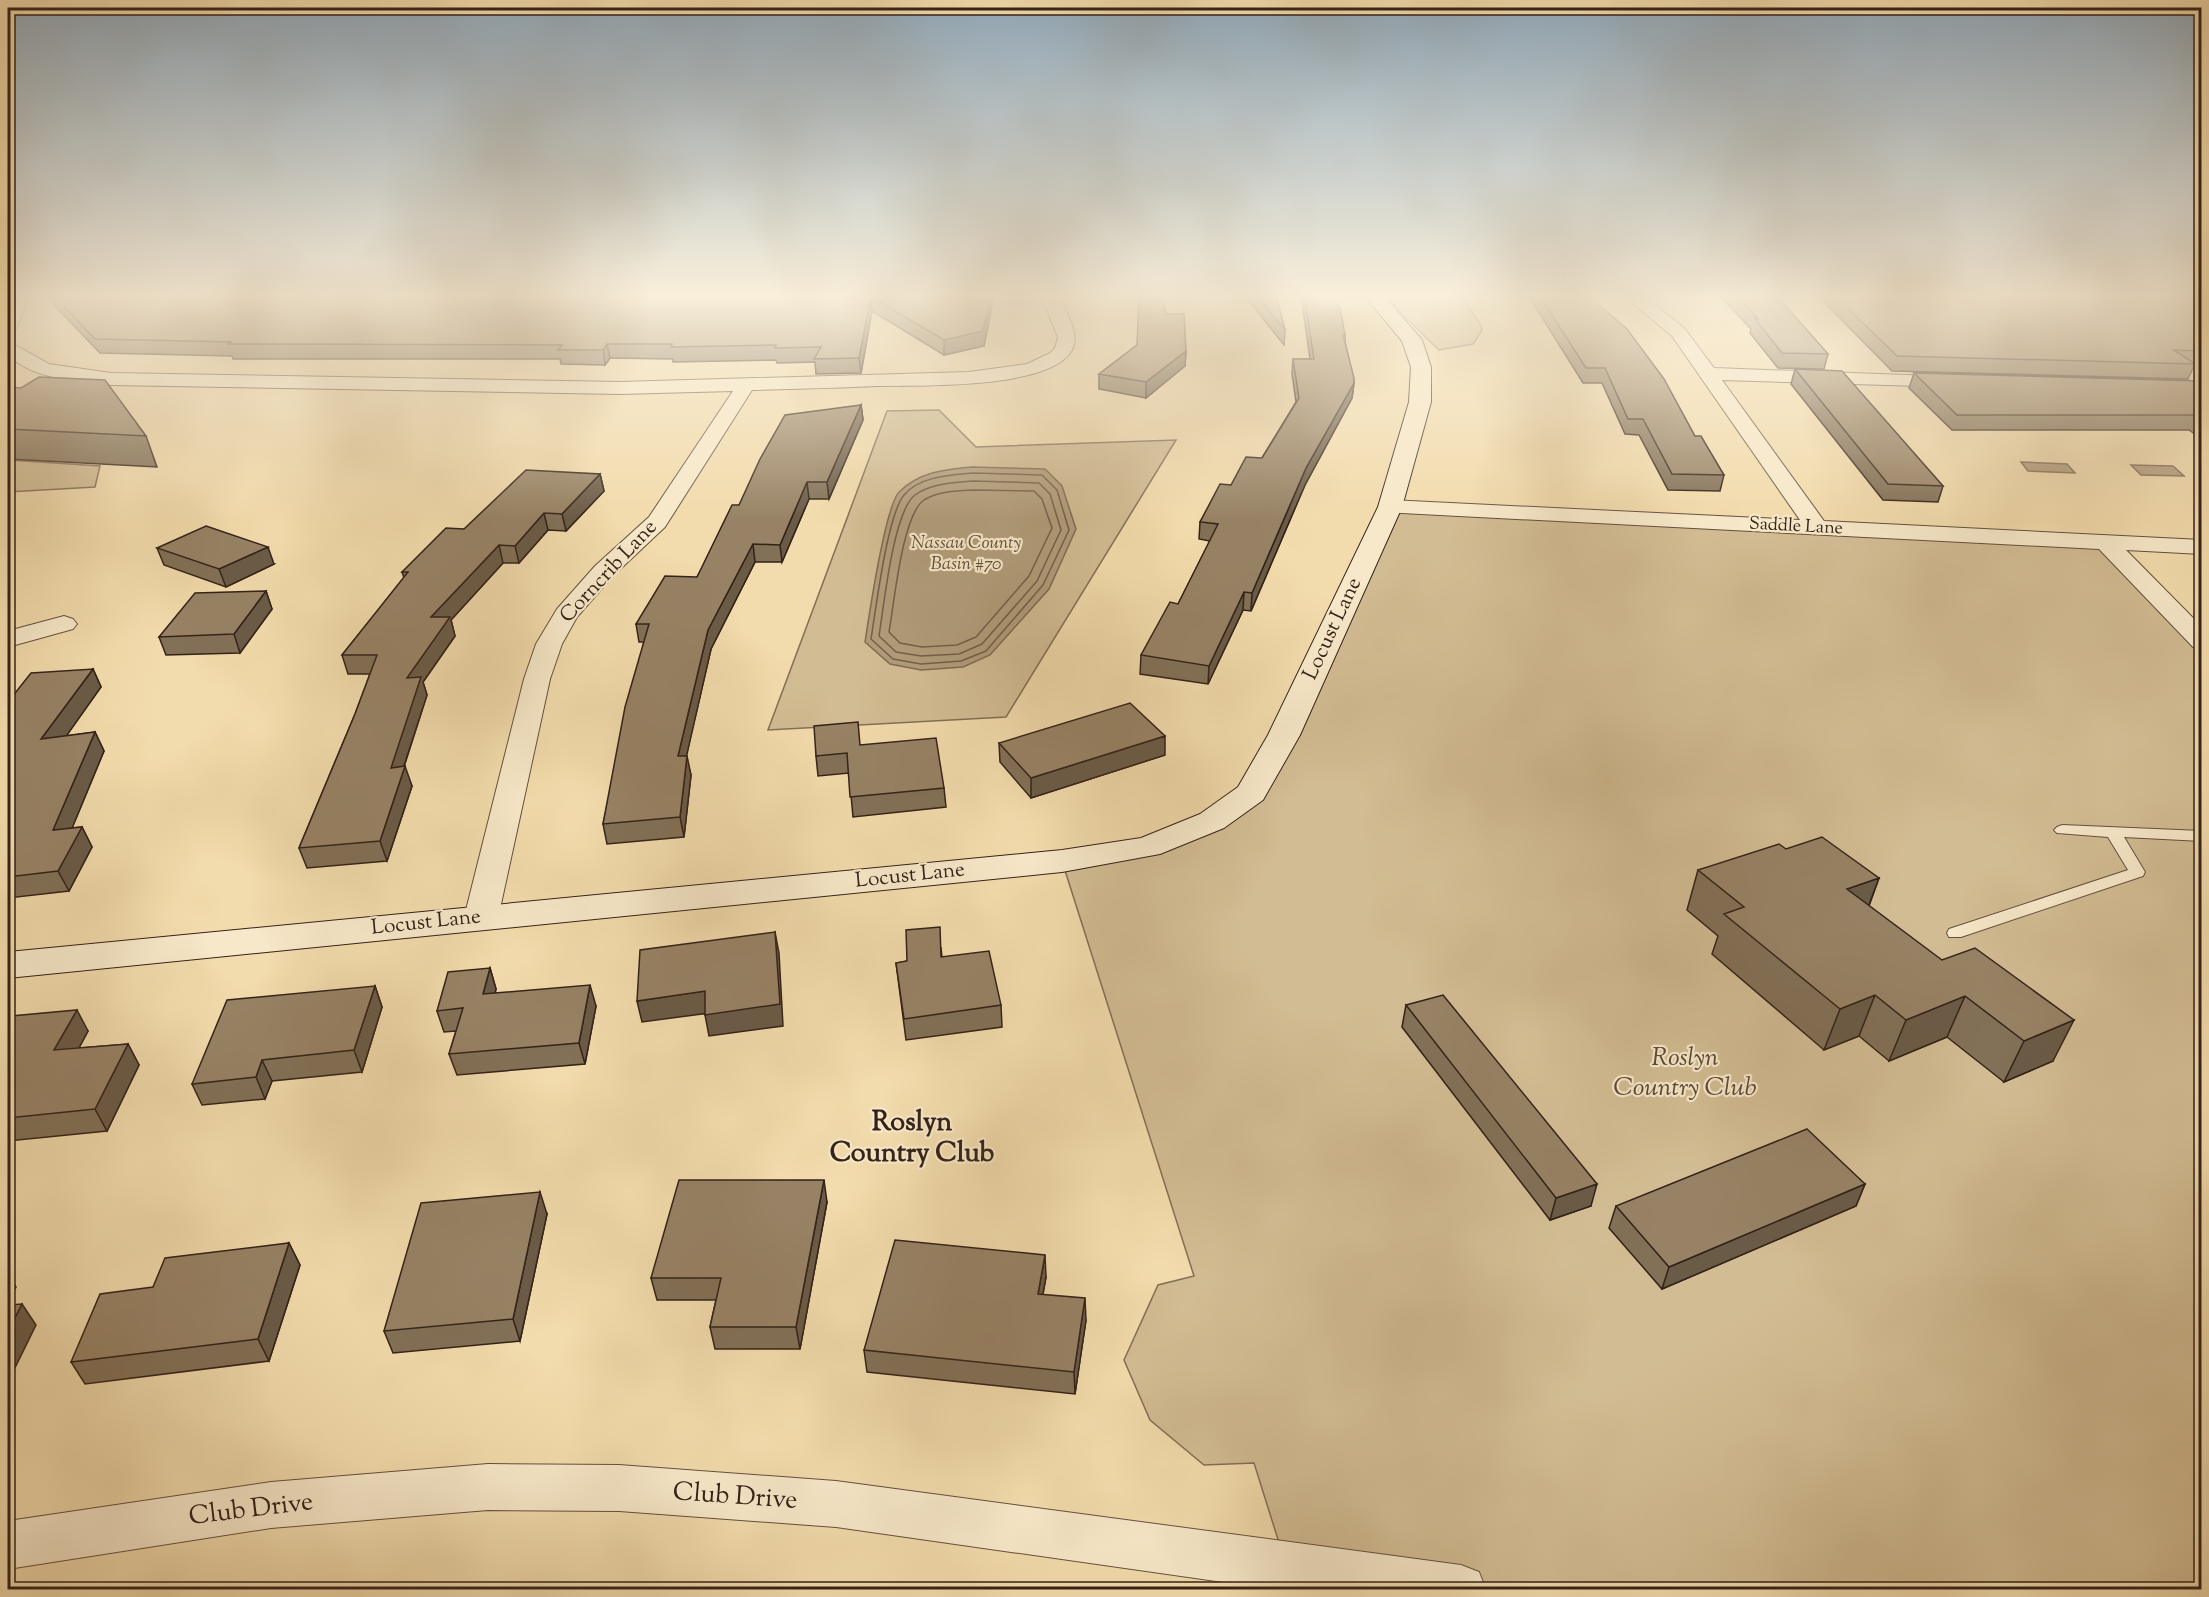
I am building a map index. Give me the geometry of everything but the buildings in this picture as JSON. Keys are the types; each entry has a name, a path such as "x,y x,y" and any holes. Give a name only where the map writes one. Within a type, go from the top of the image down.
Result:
{"street":[{"path":"50,370 111,379 531,388 746,385 969,378 1024,370"},
{"name":"Locust Lane","path":"8,965 1062,861 1148,847 1212,821 1251,793 1284,735 1390,507 1420,402 1421,370"},
{"path":"1707,370 1817,528"},
{"path":"1710,374 1967,381"},
{"name":"Corncrib Lane","path":"480,918 537,678 549,644 574,606 604,572 657,522 746,385"},
{"name":"Saddle Lane","path":"1390,507 2202,547"},
{"path":"2106,543 2202,642"},
{"path":"8,639 64,624"},
{"name":"Club Drive","path":"8,1545 272,1505 488,1487 619,1488 836,1504 1461,1590"}],"lane":[{"path":"2062,830 2202,836"},
{"path":"1955,933 2137,872 2113,832"}],"green space":[{"path":"939,410 976,447 1176,440 1006,717 768,730 887,411"},
{"path":"8,460 100,466 95,487 8,492"},
{"name":"Roslyn Country Club","path":"1390,507 2111,545 2201,640 2201,1589 1461,1590 1286,1565 1254,1463 1204,1465 1150,1420 1124,1360 1158,1285 1194,1276 1062,861 1148,847 1251,793"}],"water":[{"path":"2021,462 2067,464 2075,473 2028,471"},
{"path":"2131,465 2173,466 2184,476 2141,475"},
{"name":"Nassau County Basin #70","path":"972,467 1045,469 1062,486 1076,529 1049,589 990,655 963,667 921,670 890,664 865,642 883,537 894,500 908,484 925,475"}],"district":[{"name":"Roslyn Country Club","path":"912,1138"}]}
